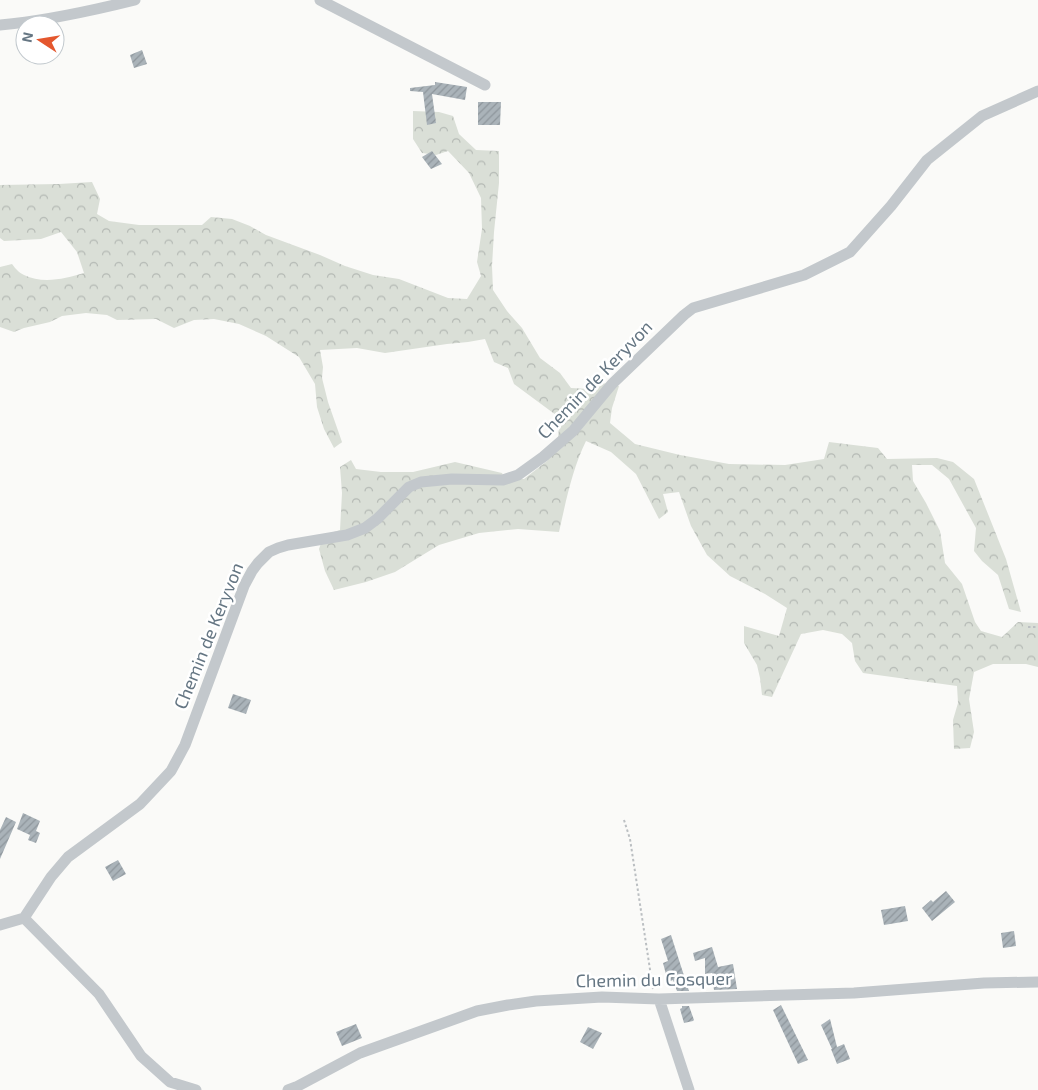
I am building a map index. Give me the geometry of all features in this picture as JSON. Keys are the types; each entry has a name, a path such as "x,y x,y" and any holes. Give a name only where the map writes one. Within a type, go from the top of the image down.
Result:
{"street":[{"path":"0,24 55,17 135,0"},
{"path":"320,0 485,85"},
{"name":"Chemin de Keryvon","path":"24,918 51,876 68,857 140,804 171,771 185,745 244,586 252,571 269,552 278,548 347,535 365,528 377,519 409,487 421,482 452,479 503,480 518,475 543,457 573,431 612,384 693,308 804,275 850,252 892,206 927,160 982,116 1038,91"},
{"path":"0,925 24,918 99,994 141,1056 170,1082 196,1090"},
{"name":"Chemin du Cosquer","path":"288,1090 360,1053 477,1011 508,1004 602,998 657,999 854,993 984,983 1038,982"},
{"path":"657,999 689,1090"}],"path":[{"path":"1028,627 1038,627"},
{"path":"624,820 630,838 657,999"}],"green space":[{"path":"413,111 439,112 453,116 459,134 476,150 499,151 499,183 492,266 493,290 507,311 522,328 540,358 560,373 571,388 590,389 602,383 619,386 612,408 610,423 635,444 729,464 785,465 824,459 829,442 878,448 887,459 937,458 953,462 974,479 1006,559 1021,612 1009,609 998,575 974,551 976,528 949,479 932,465 912,465 913,481 940,531 945,563 962,584 975,622 981,631 1002,637 1018,622 1038,623 1038,667 1026,664 993,664 974,672 969,699 974,732 970,748 954,749 953,720 958,703 957,686 863,673 855,661 852,643 842,634 823,630 801,634 772,697 762,695 757,665 744,643 744,626 779,636 787,608 730,576 707,555 691,526 679,492 663,494 668,512 659,519 636,474 611,452 586,441 573,474 559,532 518,529 479,533 439,545 395,572 334,590 325,571 319,549 324,535 340,530 342,493 340,467 351,460 356,469 381,472 413,472 455,462 502,473 504,477 524,479 547,461 558,437 560,418 514,384 508,368 494,362 485,339 385,353 357,348 320,350 323,367 322,378 342,442 334,448 324,429 317,407 315,384 299,357 266,336 239,324 214,319 194,320 174,328 156,319 117,320 107,315 86,313 62,316 50,322 14,332 0,327 0,267 12,264 24,275 46,280 61,279 84,273 77,252 61,232 41,239 4,241 0,238 0,185 92,182 100,199 97,214 109,221 139,225 202,225 211,217 232,219 266,235 345,266 373,275 399,279 448,298 467,299 481,276 477,262 482,229 481,198 469,173 448,151 436,155 422,153 413,139"}],"building":[{"path":"142,50 147,64 134,68 130,55"},
{"path":"435,82 467,87 465,100 432,94 436,123 427,125 423,92 410,91 410,88 435,85"},
{"path":"478,102 501,102 500,125 478,125"},
{"path":"432,151 442,164 431,169 422,157"},
{"path":"233,694 251,700 246,714 228,708"},
{"path":"23,813 40,821 36,831 40,833 36,843 28,840 30,835 17,829"},
{"path":"6,817 16,822 0,859 0,830"},
{"path":"118,860 126,874 113,881 105,867"},
{"path":"946,891 955,902 932,921 922,908"},
{"path":"905,906 908,921 884,925 881,910"},
{"path":"1014,931 1016,946 1003,948 1001,933"},
{"path":"671,935 689,991 677,991 673,980 668,982 663,963 668,961 661,939"},
{"path":"712,947 718,967 733,964 737,989 714,990 712,973 705,974 705,958 695,961 693,953"},
{"path":"781,1005 808,1060 798,1064 773,1010"},
{"path":"682,1006 689,1006 693,1021 684,1023 680,1009"},
{"path":"830,1019 837,1047 844,1044 850,1059 837,1064 821,1025"},
{"path":"356,1024 362,1038 342,1046 336,1032"},
{"path":"588,1027 602,1033 593,1049 580,1042"}]}
